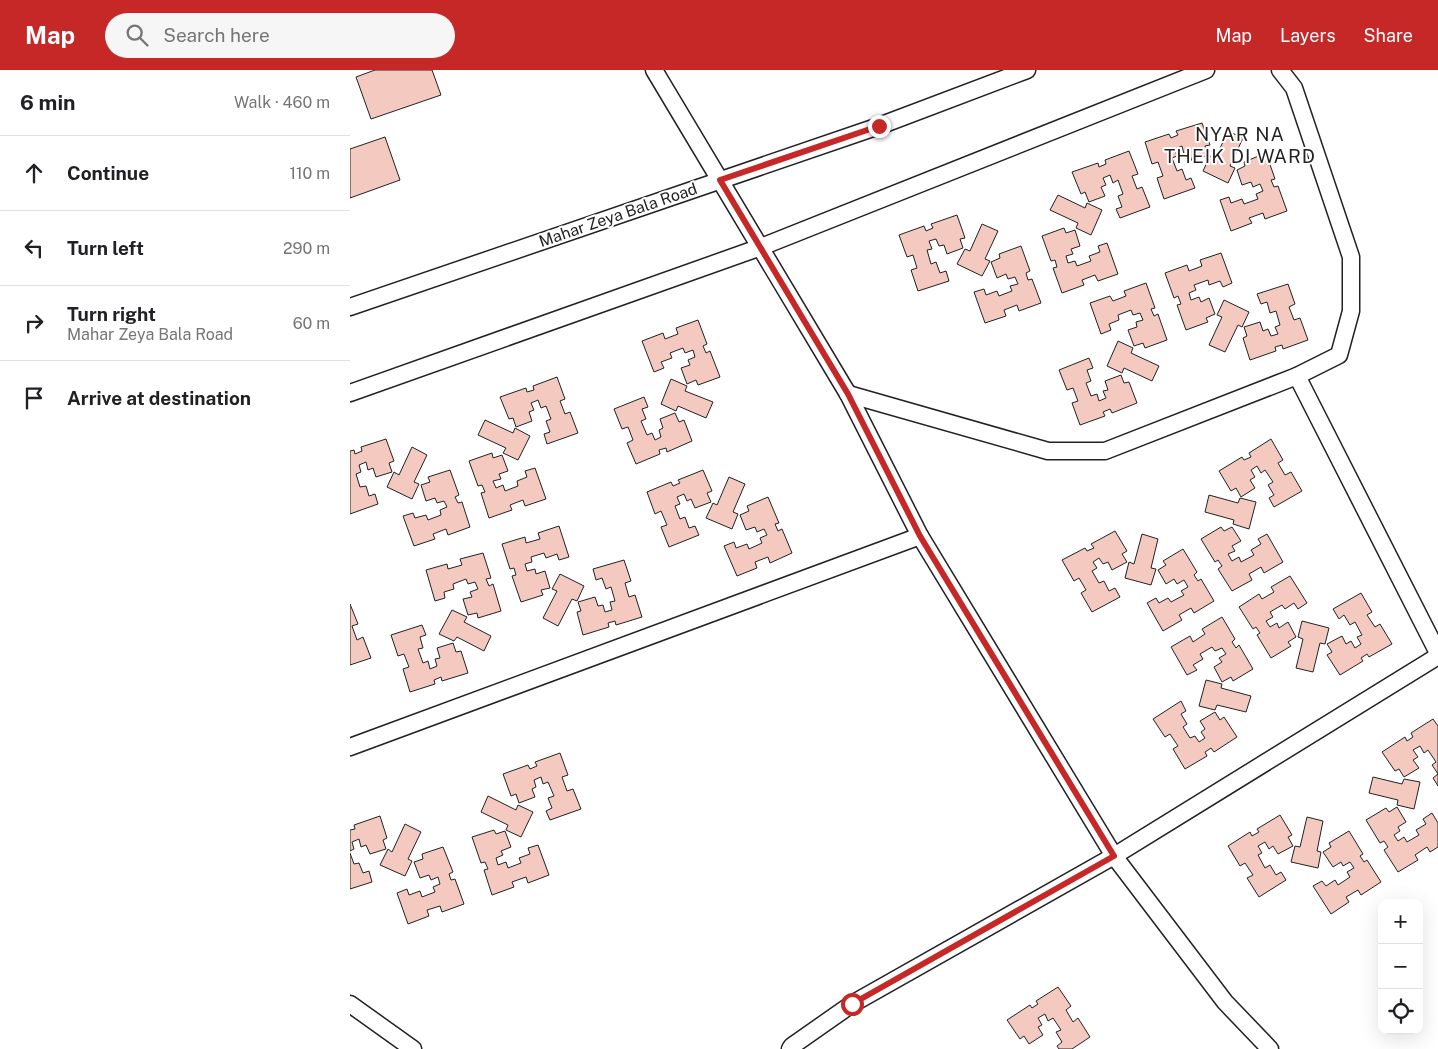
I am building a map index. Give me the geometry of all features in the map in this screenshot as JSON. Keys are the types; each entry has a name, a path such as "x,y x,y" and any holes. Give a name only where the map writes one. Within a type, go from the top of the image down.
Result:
{"street":[{"path":"654,70 848,394 920,536 1114,856 1225,1002 1270,1049"},
{"name":"Mahar Zeya Bala Road","path":"350,307 879,126 992,76 1027,70"},
{"path":"350,393 761,247 1206,70"},
{"path":"848,394 1048,451 1105,451 1297,376 1339,355 1351,311 1351,257 1294,88 1280,70"},
{"path":"790,1049 852,1004 1114,856 1438,654 1297,376"},
{"path":"350,747 920,536"},
{"path":"350,1004 413,1049"}],"building":[{"path":"375,70 432,70 441,95 371,119 356,77"},
{"path":"1202,123 1210,145 1205,146 1208,155 1192,161 1189,152 1184,154 1182,146 1175,149 1177,156 1172,158 1177,171 1182,169 1186,180 1191,178 1195,188 1164,199 1157,178 1163,176 1158,162 1152,164 1145,142 1169,134 1171,138 1178,135 1176,131"},
{"path":"1228,131 1243,138 1230,166 1235,168 1228,183 1203,171 1210,156 1215,159"},
{"path":"385,137 400,180 350,198 350,149"},
{"path":"1129,151 1138,174 1132,176 1137,189 1142,187 1150,207 1120,218 1116,209 1122,207 1118,196 1123,194 1118,180 1113,183 1110,175 1103,178 1106,185 1101,187 1105,196 1089,202 1085,192 1081,194 1072,172 1098,163 1099,167 1106,164 1105,160"},
{"path":"1266,153 1275,179 1271,180 1274,187 1278,186 1287,211 1265,219 1263,213 1249,218 1252,223 1231,231 1220,200 1229,197 1231,203 1242,199 1244,204 1258,199 1256,194 1263,191 1260,184 1253,187 1251,182 1242,185 1237,170 1245,166 1244,162"},
{"path":"1058,195 1085,208 1087,203 1102,210 1091,235 1076,228 1078,223 1050,210"},
{"path":"957,215 965,238 960,239 963,248 947,254 944,245 939,246 936,239 929,241 932,249 927,250 931,264 936,262 940,273 946,271 949,281 918,291 911,270 917,268 913,255 907,257 899,235 924,226 926,231 933,228 931,224"},
{"path":"982,224 998,231 985,259 990,261 982,276 957,264 965,249 970,251"},
{"path":"1064,228 1066,233 1075,230 1080,246 1071,249 1073,254 1066,256 1068,263 1075,261 1077,266 1091,261 1089,256 1100,252 1098,246 1107,243 1118,274 1098,281 1095,275 1082,280 1084,285 1062,293 1053,268 1057,267 1055,260 1051,261 1042,236"},
{"path":"1021,246 1030,271 1026,273 1028,280 1032,279 1041,303 1019,311 1017,305 1004,310 1006,316 985,323 974,292 984,289 986,295 997,291 999,296 1012,291 1010,286 1018,284 1015,277 1008,279 1006,274 997,278 991,262 1000,258 999,254"},
{"path":"1221,253 1232,283 1223,287 1220,281 1209,285 1208,280 1194,285 1196,290 1189,293 1191,300 1199,297 1201,302 1209,298 1215,314 1206,318 1208,322 1186,330 1177,305 1181,304 1178,296 1174,298 1165,273 1187,265 1189,271 1202,266 1200,260"},
{"path":"1146,283 1155,308 1151,309 1154,316 1158,314 1167,340 1145,348 1143,343 1134,346 1128,330 1137,327 1136,322 1143,320 1140,313 1133,315 1131,310 1118,315 1119,320 1109,324 1111,330 1101,334 1090,303 1110,296 1113,301 1126,296 1124,291"},
{"path":"1288,284 1295,304 1289,307 1294,320 1300,318 1308,340 1283,349 1282,345 1275,347 1276,351 1250,360 1243,338 1247,336 1244,327 1260,322 1263,331 1268,329 1271,336 1278,334 1275,327 1280,325 1276,311 1270,313 1267,302 1261,304 1257,294"},
{"path":"1224,300 1249,312 1242,327 1238,325 1225,352 1209,345 1222,317 1217,315"},
{"path":"698,320 707,344 703,346 706,353 710,351 720,377 698,385 696,380 687,384 681,368 690,365 688,360 695,357 693,350 685,353 683,348 670,353 672,358 661,362 664,368 654,372 642,341 663,333 665,339 678,334 676,328"},
{"path":"1118,341 1133,348 1131,353 1159,366 1152,381 1124,368 1122,373 1107,366"},
{"path":"1089,358 1093,368 1087,370 1091,381 1086,383 1091,396 1097,394 1099,401 1106,398 1103,391 1108,390 1105,381 1121,375 1124,383 1129,382 1137,403 1112,413 1110,409 1103,412 1105,416 1080,425 1072,403 1078,401 1073,388 1067,390 1059,370"},
{"path":"557,377 565,399 560,401 565,414 570,412 578,433 547,444 544,434 550,432 546,421 551,419 546,406 541,408 538,400 531,403 534,410 529,412 532,421 516,427 513,418 509,419 500,397 526,388 527,392 534,390 533,386"},
{"path":"671,379 687,386 685,391 713,402 706,418 678,406 676,411 661,404"},
{"path":"644,397 648,407 642,409 646,419 641,421 647,435 652,433 655,440 661,437 659,430 663,428 660,419 675,413 679,422 684,420 692,441 667,452 666,448 659,450 660,454 636,464 627,443 633,440 628,427 622,429 614,409"},
{"path":"485,420 513,433 515,428 530,436 518,460 503,453 506,448 478,435"},
{"path":"386,439 394,461 389,463 392,472 376,477 373,468 368,470 366,462 359,465 361,472 356,474 360,487 366,486 369,496 375,494 378,504 350,514 350,451 354,450 355,454 362,451 361,447"},
{"path":"1271,439 1283,460 1278,463 1285,475 1291,472 1302,491 1274,507 1269,498 1274,495 1268,485 1273,482 1265,470 1261,473 1257,466 1251,470 1255,477 1250,480 1255,488 1241,497 1236,488 1231,491 1219,471 1242,457 1244,460 1251,457 1249,453"},
{"path":"412,447 427,455 414,482 419,484 412,499 387,487 394,472 399,475"},
{"path":"492,453 493,458 502,455 508,471 499,474 501,479 493,481 496,488 503,485 505,491 518,486 517,481 527,477 525,471 535,468 546,499 525,506 523,500 510,505 512,510 489,518 481,493 485,492 482,485 478,486 469,461"},
{"path":"450,470 459,495 455,497 458,503 462,502 470,527 448,535 446,529 433,534 435,539 414,546 403,516 413,513 415,518 426,515 428,520 441,515 440,510 447,507 444,501 437,503 435,498 426,501 421,485 430,482 428,477"},
{"path":"703,470 712,491 707,493 711,502 695,508 691,499 687,501 684,494 677,497 680,504 675,506 680,519 685,517 689,528 695,526 699,535 669,547 661,527 667,525 661,511 655,514 647,492 671,482 673,486 680,483 678,480"},
{"path":"729,477 745,484 733,512 738,514 732,529 706,518 713,503 717,505"},
{"path":"1209,495 1238,503 1240,498 1256,502 1249,529 1233,524 1234,520 1205,512"},
{"path":"768,497 779,523 775,524 778,531 782,529 792,553 770,563 768,557 755,562 757,568 737,576 724,546 734,542 736,548 747,544 749,549 762,543 760,538 767,535 764,529 757,532 755,527 746,530 740,515 749,511 747,506"},
{"path":"559,526 569,557 559,560 557,554 546,558 544,553 531,557 532,562 525,564 527,571 535,569 536,574 545,571 550,588 541,590 543,595 521,602 512,576 516,575 514,568 510,569 502,544 525,537 526,543 540,539 538,533"},
{"path":"1221,527 1224,531 1232,527 1241,541 1232,546 1235,551 1228,554 1232,561 1239,557 1241,562 1254,555 1251,550 1261,544 1258,539 1267,534 1283,562 1264,573 1261,567 1249,574 1252,580 1232,591 1218,569 1222,566 1218,560 1215,562 1201,539"},
{"path":"1115,531 1127,551 1122,554 1127,562 1112,570 1108,562 1103,564 1099,558 1093,562 1097,568 1092,571 1099,583 1104,581 1109,591 1115,588 1120,597 1092,612 1081,593 1086,590 1079,578 1074,581 1062,560 1085,548 1087,551 1094,548 1091,544"},
{"path":"1142,534 1158,539 1151,568 1156,569 1151,585 1125,578 1129,562 1134,564"},
{"path":"1183,549 1197,572 1194,575 1198,581 1201,579 1214,601 1194,613 1191,608 1179,615 1182,620 1163,631 1147,603 1156,598 1159,603 1168,598 1171,602 1184,595 1181,591 1188,587 1184,580 1177,584 1174,579 1166,584 1158,570 1166,565 1163,561"},
{"path":"483,553 491,578 486,579 489,586 493,584 501,611 478,618 477,613 468,615 463,599 472,597 470,592 478,589 475,582 468,584 466,579 453,584 454,589 444,592 445,598 435,601 426,570 447,564 448,569 462,565 460,559"},
{"path":"624,560 631,581 625,583 629,597 635,595 642,617 616,625 615,621 608,623 609,627 583,635 577,612 581,611 578,602 595,597 598,606 603,605 605,612 612,610 610,602 615,601 611,587 606,589 602,578 596,580 593,569"},
{"path":"560,574 584,586 577,601 572,599 558,626 543,618 557,591 552,589"},
{"path":"1290,576 1307,603 1298,609 1294,603 1285,609 1282,605 1270,612 1273,617 1266,621 1270,627 1277,623 1279,628 1288,622 1296,637 1288,642 1291,646 1271,658 1257,635 1260,633 1256,627 1253,629 1239,607 1259,594 1262,599 1274,592 1271,587"},
{"path":"1361,593 1372,612 1367,615 1375,627 1380,624 1392,644 1369,657 1367,654 1361,658 1363,661 1340,675 1327,655 1332,652 1327,644 1342,636 1346,644 1351,641 1355,648 1361,644 1357,637 1362,635 1355,622 1350,625 1344,615 1339,619 1333,609"},
{"path":"350,604 358,624 352,626 357,640 363,637 371,658 350,665"},
{"path":"452,610 467,617 464,622 491,636 484,651 457,637 454,641 439,634"},
{"path":"1222,617 1235,639 1232,642 1236,648 1239,645 1253,669 1233,681 1231,677 1222,682 1214,667 1222,662 1219,658 1226,654 1222,648 1215,651 1212,647 1200,654 1203,659 1193,665 1197,670 1187,675 1171,647 1190,636 1193,642 1205,634 1202,629"},
{"path":"1302,621 1329,628 1325,644 1320,643 1313,672 1296,668 1303,639 1298,637"},
{"path":"422,625 426,635 420,637 423,648 418,649 423,663 428,661 430,669 437,666 435,659 440,658 437,648 453,643 456,652 461,651 468,673 442,681 441,677 434,680 435,684 410,692 403,669 409,667 404,654 398,656 391,635"},
{"path":"1206,680 1222,684 1221,688 1251,696 1246,712 1217,705 1215,710 1199,706"},
{"path":"1181,701 1186,711 1181,714 1187,724 1183,727 1190,738 1195,736 1199,742 1205,738 1201,732 1205,729 1200,721 1215,712 1220,720 1224,717 1237,737 1214,752 1211,748 1205,752 1207,756 1185,769 1173,749 1178,746 1170,734 1165,737 1153,719"},
{"path":"1433,719 1438,726 1438,774 1432,765 1436,762 1428,750 1424,753 1420,746 1413,750 1418,757 1413,760 1419,768 1404,777 1399,769 1395,771 1382,752 1405,737 1407,741 1413,737 1411,733"},
{"path":"560,753 568,775 562,777 567,791 573,789 581,809 550,820 546,811 552,808 548,798 554,796 548,782 543,784 541,777 534,780 536,787 532,789 535,797 519,803 516,794 511,796 503,774 528,765 530,769 537,766 535,762"},
{"path":"1438,774 1438,786 1433,778"},
{"path":"1373,777 1402,784 1404,779 1420,782 1414,809 1397,805 1398,800 1369,793"},
{"path":"488,796 516,810 518,805 533,812 521,837 506,830 508,825 481,812"},
{"path":"1397,807 1406,822 1398,827 1400,831 1394,835 1398,841 1404,837 1407,842 1419,835 1416,830 1426,824 1423,819 1432,813 1438,823 1438,847 1430,852 1427,847 1415,855 1418,860 1398,872 1384,850 1388,847 1384,841 1380,843 1366,820 1386,808 1389,812"},
{"path":"1280,815 1292,835 1288,837 1293,846 1278,854 1273,846 1269,849 1265,842 1258,846 1262,853 1258,855 1265,868 1270,865 1276,875 1281,872 1286,880 1259,897 1247,878 1253,875 1245,863 1240,866 1228,846 1250,832 1252,836 1259,832 1257,829"},
{"path":"380,816 387,838 383,840 386,849 370,854 366,845 361,847 359,839 352,842 354,849 350,851 350,830 355,829 354,825"},
{"path":"1307,817 1323,821 1317,851 1321,852 1318,868 1291,862 1295,846 1300,847"},
{"path":"405,824 421,832 408,859 412,861 405,876 380,865 388,849 392,852"},
{"path":"494,830 496,834 505,831 511,847 501,851 503,855 496,858 498,865 506,862 508,868 521,863 519,858 530,854 528,848 538,845 549,875 528,883 526,877 512,882 514,887 492,895 484,870 488,869 485,862 481,863 472,837"},
{"path":"1349,831 1363,854 1360,856 1364,862 1367,860 1381,882 1361,895 1358,890 1346,897 1349,902 1331,914 1313,886 1322,881 1326,886 1335,880 1338,885 1350,877 1347,872 1354,868 1350,862 1343,866 1341,862 1333,867 1323,852 1331,847 1329,843"},
{"path":"443,847 453,872 449,874 451,880 455,879 464,904 442,912 440,906 427,910 429,916 408,924 397,893 407,889 409,895 420,891 422,897 435,892 433,887 440,884 438,877 431,880 429,875 420,878 414,862 423,859 422,854"},
{"path":"350,853 354,864 359,863 363,873 369,871 372,882 350,889"},
{"path":"1058,987 1071,1006 1066,1010 1073,1022 1078,1018 1090,1037 1072,1049 1059,1049 1057,1046 1062,1042 1056,1032 1061,1030 1053,1018 1048,1021 1045,1014 1038,1018 1042,1025 1038,1027 1043,1035 1029,1044 1024,1036 1020,1039 1007,1020 1030,1005 1032,1008 1038,1004 1036,1001"}],"district":[{"name":"NYAR NA THEIK DI WARD","path":"1240,145"}],"route":[{"path":"852,1004 1114,856 920,536 848,394 720,180 879,126"}]}
